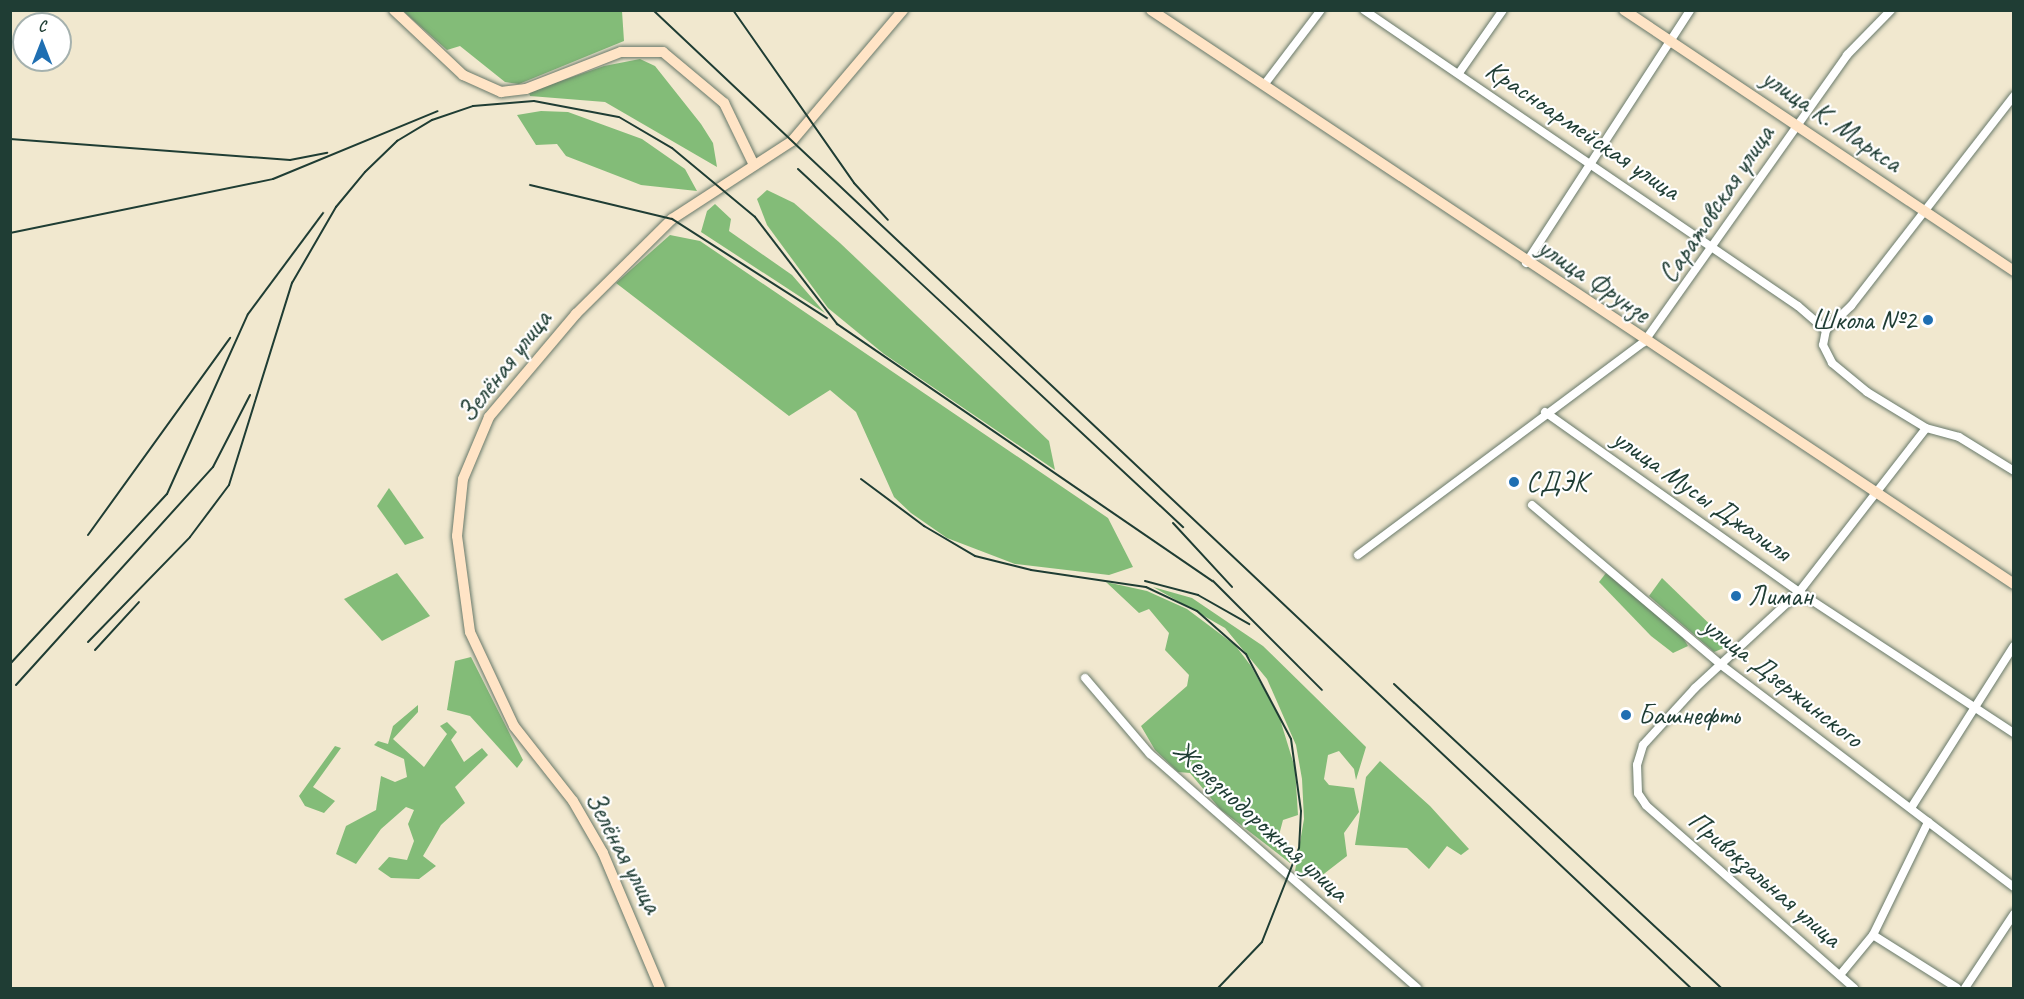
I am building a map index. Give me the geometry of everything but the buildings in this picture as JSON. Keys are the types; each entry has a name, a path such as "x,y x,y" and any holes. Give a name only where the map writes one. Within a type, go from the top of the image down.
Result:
{"street":[{"path":"394,10 463,75 501,93 526,89 621,52 663,52 724,103 754,165"},
{"name":"Зелёная улица","path":"660,988 603,853 490,685 462,597 458,506 478,434 522,375 672,219 792,141 903,10"},
{"name":"улица Фрунзе","path":"1151,10 1644,342 2013,584"},
{"path":"1264,86 1321,10"},
{"name":"Красноармейская улица","path":"1364,10 1716,247 1826,330"},
{"path":"1459,73 1503,10"},
{"name":"улица К. Маркса","path":"1624,10 2013,271"},
{"path":"1526,263 1667,39 1690,10"},
{"name":"Саратовская улица","path":"1358,555 1545,412 1644,342 1716,247 1846,54 1891,10"},
{"path":"2013,96 1851,306 1826,330 1823,345 1832,363 1867,392 1926,428 1959,437 2013,471"},
{"name":"улица Мусы Джалиля","path":"1545,412 1799,592 2013,733"},
{"path":"1720,664 1799,592 1878,495 1926,428"},
{"name":"улица Дзержинского","path":"1532,505 1720,664 2013,887"},
{"path":"1911,808 2013,646"},
{"name":"Привокзальная улица","path":"1720,664 1643,745 1637,765 1638,793 1646,805 1854,988"},
{"name":"Железнодорожная улица","path":"1085,678 1150,754 1417,988"},
{"path":"1840,975 1874,935 1928,822"},
{"path":"1965,988 2013,914"},
{"path":"1874,935 1957,988"}],"green space":[{"path":"403,11 622,11 624,41 519,84 505,82 460,46 447,50"},
{"path":"640,59 655,66 701,124 713,143 717,167 605,102 530,96 529,92 604,66"},
{"path":"541,111 568,112 642,139 685,169 697,191 641,185 566,156 557,144 536,145 517,115"},
{"path":"767,190 794,203 840,243 1049,441 1055,470 884,354 828,308 767,225 757,199"},
{"path":"715,204 731,219 729,231 792,275 825,313 701,232 707,211"},
{"path":"670,235 700,241 1108,518 1133,567 1109,575 1015,564 947,538 911,513 894,497 856,412 830,390 789,416 616,283"},
{"path":"389,488 424,538 405,545 377,506"},
{"path":"397,573 430,616 382,641 344,599"},
{"path":"1606,573 1682,636 1688,646 1673,653 1651,636 1599,582"},
{"path":"1662,578 1723,637 1724,648 1714,652 1649,596"},
{"path":"1106,582 1147,591 1187,609 1235,645 1251,666 1279,716 1295,768 1298,815 1283,820 1279,835 1294,851 1290,863 1220,809 1190,773 1178,772 1155,750 1141,726 1187,686 1189,675 1165,650 1169,633 1149,609 1139,613"},
{"path":"1153,587 1192,598 1263,646 1366,747 1356,780 1354,769 1339,751 1328,755 1324,779 1329,785 1354,788 1359,812 1344,833 1347,856 1316,880 1295,871 1304,819 1302,779 1296,745 1267,679 1225,628"},
{"path":"471,657 523,760 517,768 470,716 447,710 455,661"},
{"path":"418,705 418,712 393,739 424,767 447,734 440,726 447,722 457,732 451,740 464,762 482,748 488,755 455,787 465,803 441,825 423,856 436,866 419,879 391,878 378,869 389,857 407,860 414,841 408,824 414,810 406,807 381,829 356,864 336,854 346,826 376,810 381,776 395,782 407,777 404,759 374,745 378,741 388,744 393,726"},
{"path":"335,746 341,748 313,787 335,801 324,813 305,806 299,796"},
{"path":"1380,761 1430,806 1469,849 1461,855 1447,846 1429,869 1407,848 1355,845 1366,777"}],"railway":[{"path":"653,10 1691,988"},
{"path":"733,10 854,183 888,220"},
{"path":"88,642 190,537 229,485 292,283 336,207 365,172 397,141 432,120 473,106 534,101 619,117 672,148 755,217 837,324 1213,581 1322,690"},
{"path":"10,233 273,179 438,111"},
{"path":"10,139 290,160 327,153"},
{"path":"798,169 1183,527"},
{"path":"530,185 672,219 827,318"},
{"path":"10,664 167,494 248,314 323,213"},
{"path":"88,535 230,338"},
{"path":"16,685 213,467 250,395"},
{"path":"861,479 924,526 975,556 1031,570 1146,587 1197,611 1246,654 1291,739 1301,811 1299,848 1262,942 1218,988"},
{"path":"1173,523 1232,587"},
{"path":"1145,581 1198,595 1249,624"},
{"path":"95,650 139,602"},
{"path":"1394,684 1721,988"}],"place":[{"name":"Школа №2","path":"1928,320"},
{"name":"СДЭК","path":"1514,482"},
{"name":"Лиман","path":"1736,596"},
{"name":"Башнефть","path":"1626,715"}]}
